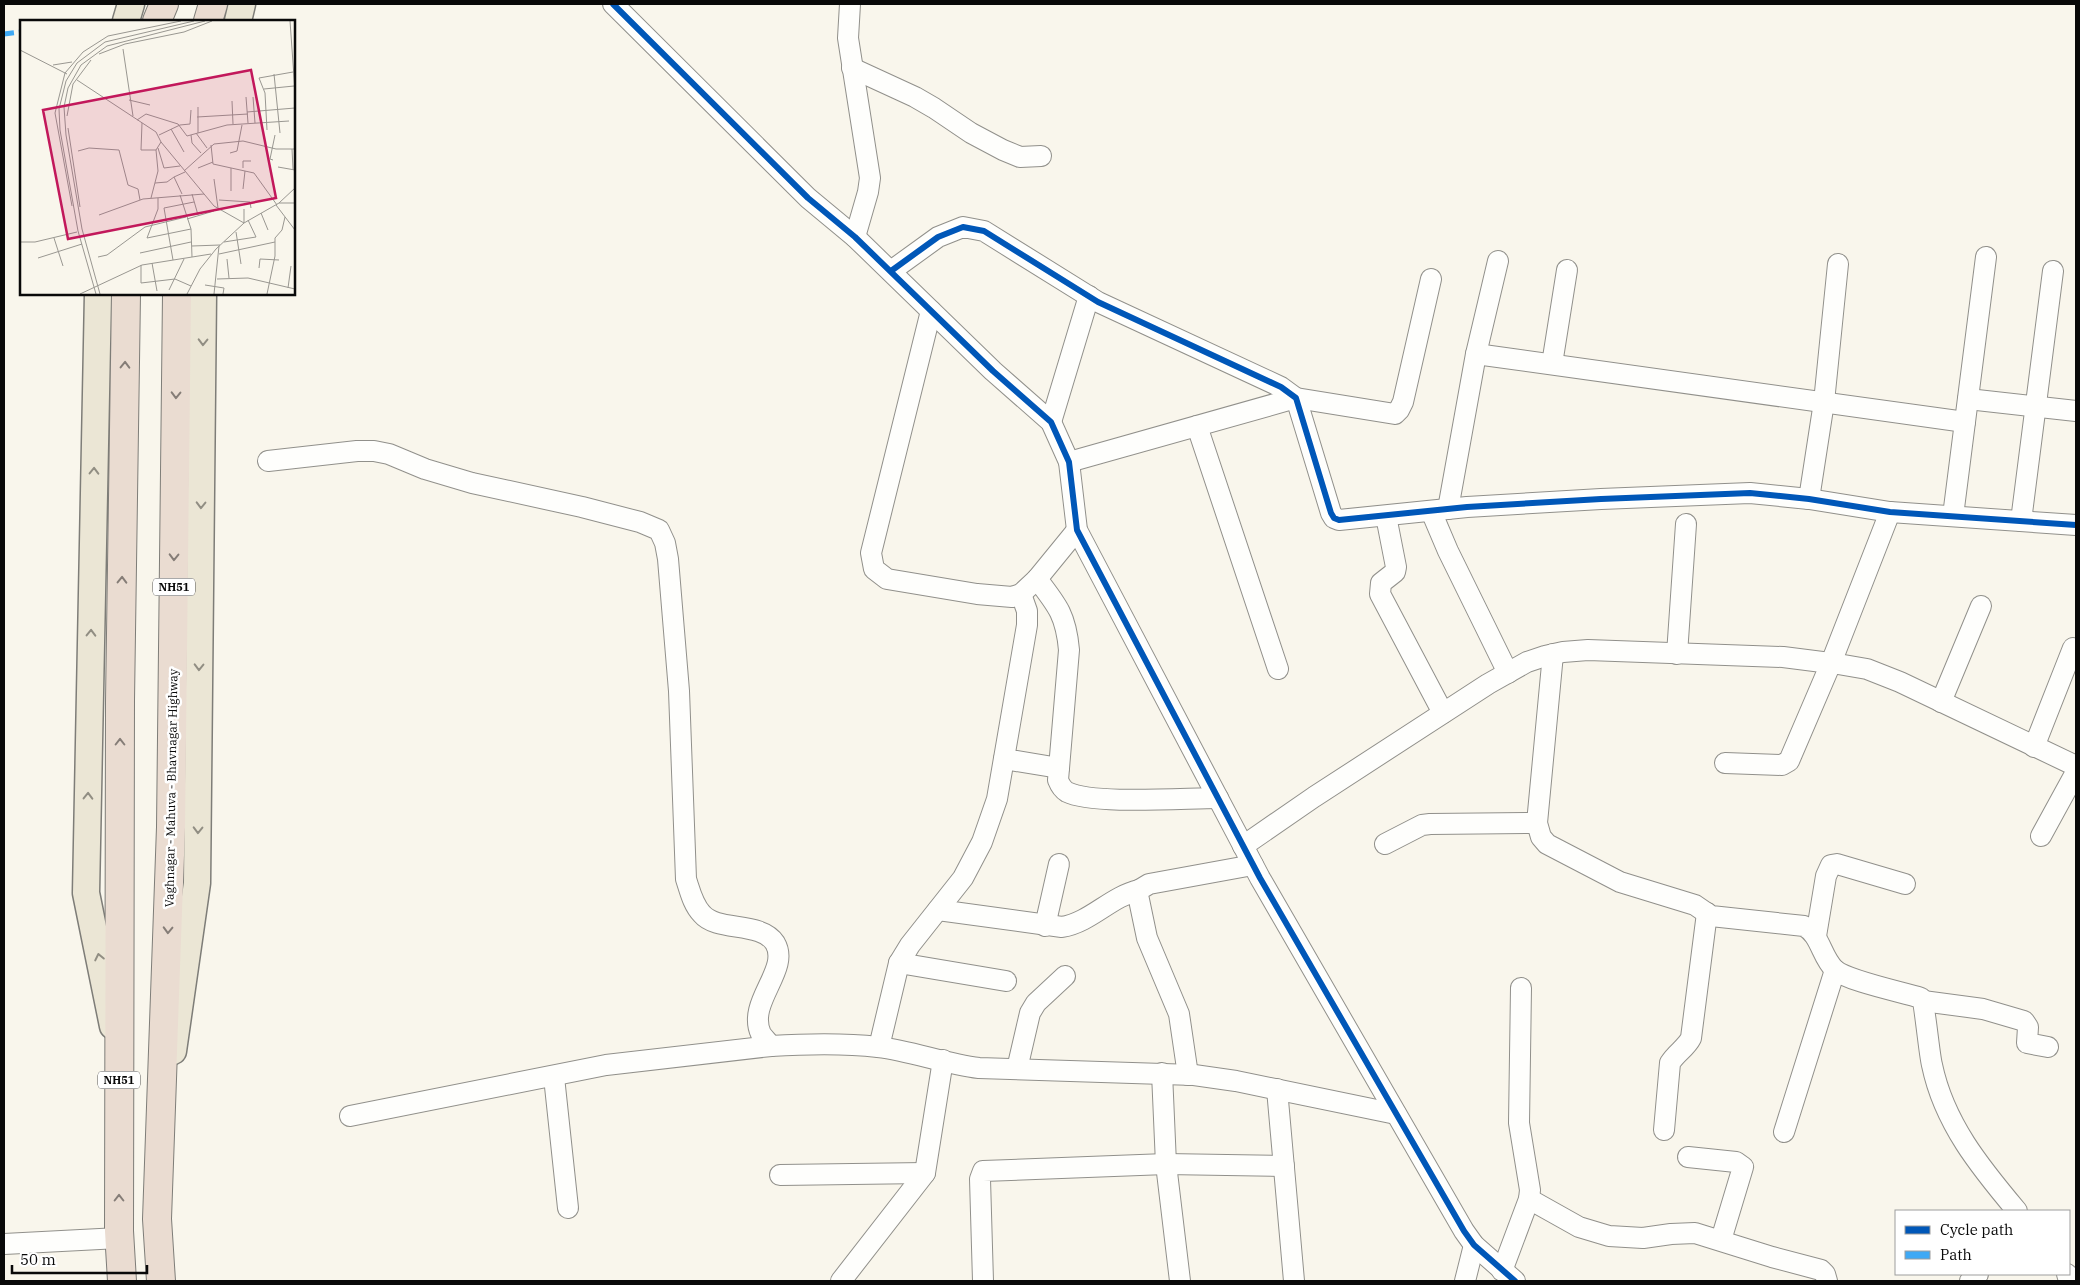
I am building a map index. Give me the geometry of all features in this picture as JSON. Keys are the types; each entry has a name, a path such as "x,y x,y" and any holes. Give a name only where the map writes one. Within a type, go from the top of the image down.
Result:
{"highway":[{"path":"158,20 164,4"},
{"path":"208,20 213,4"},
{"name":"NH51","path":"122,1281 119,1238 119,1056 126,295"},
{"name":"Vaghnagar - Mahuva - Bhavnagar Highway","path":"161,1281 158,1219 169,881 177,295"}],"main road":[{"path":"126,20 131,4"},
{"path":"238,20 242,4"},
{"path":"98,295 86,893 119,1056"},
{"path":"160,1141 197,883 203,295"}],"street":[{"path":"613,4 808,198 856,237 993,371 1051,422 1069,462 1077,530 1253,865 1464,1231 1474,1245 1508,1276 1530,1190 1519,1123 1522,988"},
{"path":"850,4 848,38 870,178 856,237"},
{"path":"852,68 934,108 971,133 1003,150 1020,157 1041,156"},
{"path":"891,271 938,237 963,227 971,228 996,238 1089,296 1281,386 1296,398 1334,518 1347,521 1386,516 1439,515 1713,494 1750,494 1809,499 1887,518 1954,516 2076,525"},
{"path":"1954,516 1986,257"},
{"path":"1498,261 1439,515 1448,551 1508,673"},
{"path":"1809,499 1824,402 1838,264"},
{"path":"1552,364 1566,270"},
{"path":"2021,521 2053,271"},
{"path":"1069,462 1296,398 1395,414 1400,410 1403,402 1431,279"},
{"path":"1051,422 1089,296"},
{"path":"931,311 871,553 874,569 887,579 977,594 1012,597 1021,594 1038,579 1077,530"},
{"path":"1476,354 1965,422"},
{"path":"1968,399 2076,411"},
{"path":"1197,426 1278,669"},
{"path":"268,461 374,451 465,481 612,514 640,522 658,530 666,543 678,668 686,880 692,898 702,916 714,921 762,933 774,942 779,953 777,965 760,1005 758,1022 762,1034 771,1046"},
{"path":"1386,516 1396,567 1395,572 1381,583 1380,594 1443,713"},
{"path":"1725,764 1786,764 1831,663 1887,518"},
{"path":"1677,654 1686,524"},
{"path":"1038,579 1056,602 1063,615 1067,630 1069,650 1058,780 1060,786 1076,795 1105,799 1218,798"},
{"path":"879,1047 899,963 910,945 963,878 982,842 997,799 1026,625 1027,610 1021,594"},
{"path":"1941,702 1981,606"},
{"path":"2034,747 2073,648"},
{"path":"1243,846 1443,713 1527,662 1553,654 1588,650 1783,658 1867,669 1900,682 2076,766"},
{"path":"1553,654 1537,823 1541,837 1547,844 1620,882 1695,905 1717,917 1795,923 1810,929 1816,936 1830,964 1835,970 1848,977 1914,996 1923,1001 1983,1009 2024,1021 2028,1027 2027,1043 2048,1047"},
{"path":"1004,759 1059,768"},
{"path":"2041,836 2076,772"},
{"path":"1386,844 1422,825 1537,823"},
{"path":"1045,926 1059,864"},
{"path":"1816,936 1826,876 1830,865 1837,864 1905,884"},
{"path":"938,910 1062,927 1076,925 1115,899 1149,884 1253,865"},
{"path":"1139,890 1138,895 1147,938 1179,1014 1188,1075"},
{"path":"1664,1130 1670,1063 1675,1055 1688,1044 1691,1038 1707,913"},
{"path":"899,963 1006,981"},
{"path":"1784,1132 1835,970"},
{"path":"1017,1069 1030,1013 1036,1003 1065,976"},
{"path":"1923,1001 1932,1068 1947,1111 1961,1137 1984,1172 2016,1210"},
{"path":"350,1116 554,1077 606,1065 771,1046 854,1045 879,1047 966,1066 1162,1073 1236,1081 1396,1114"},
{"path":"841,1281 924,1173 943,1060"},
{"path":"1162,1073 1166,1164 1180,1281"},
{"path":"554,1077 568,1208"},
{"path":"1277,1089 1294,1281"},
{"path":"1688,1157 1736,1162 1743,1167 1721,1240"},
{"path":"983,1281 980,1179 983,1171 1166,1164 1284,1166"},
{"path":"780,1175 924,1173"},
{"path":"1529,1199 1579,1227 1609,1236 1643,1238 1695,1233 1821,1270 1825,1274 1827,1281"},
{"path":"4,1244 119,1238"},
{"path":"1465,1281 1474,1245"}],"marked path":[{"path":"4,34 20,32"}],"cycle path":[{"path":"613,4 808,198 855,237 993,371 1051,422 1069,462 1077,530 1260,878 1464,1231 1474,1245 1515,1281"},
{"path":"891,271 938,237 963,227 984,231 1098,302 1281,387 1296,398 1331,513 1334,518 1339,520 1467,507 1750,493 1809,499 1890,512 2076,525"}]}
